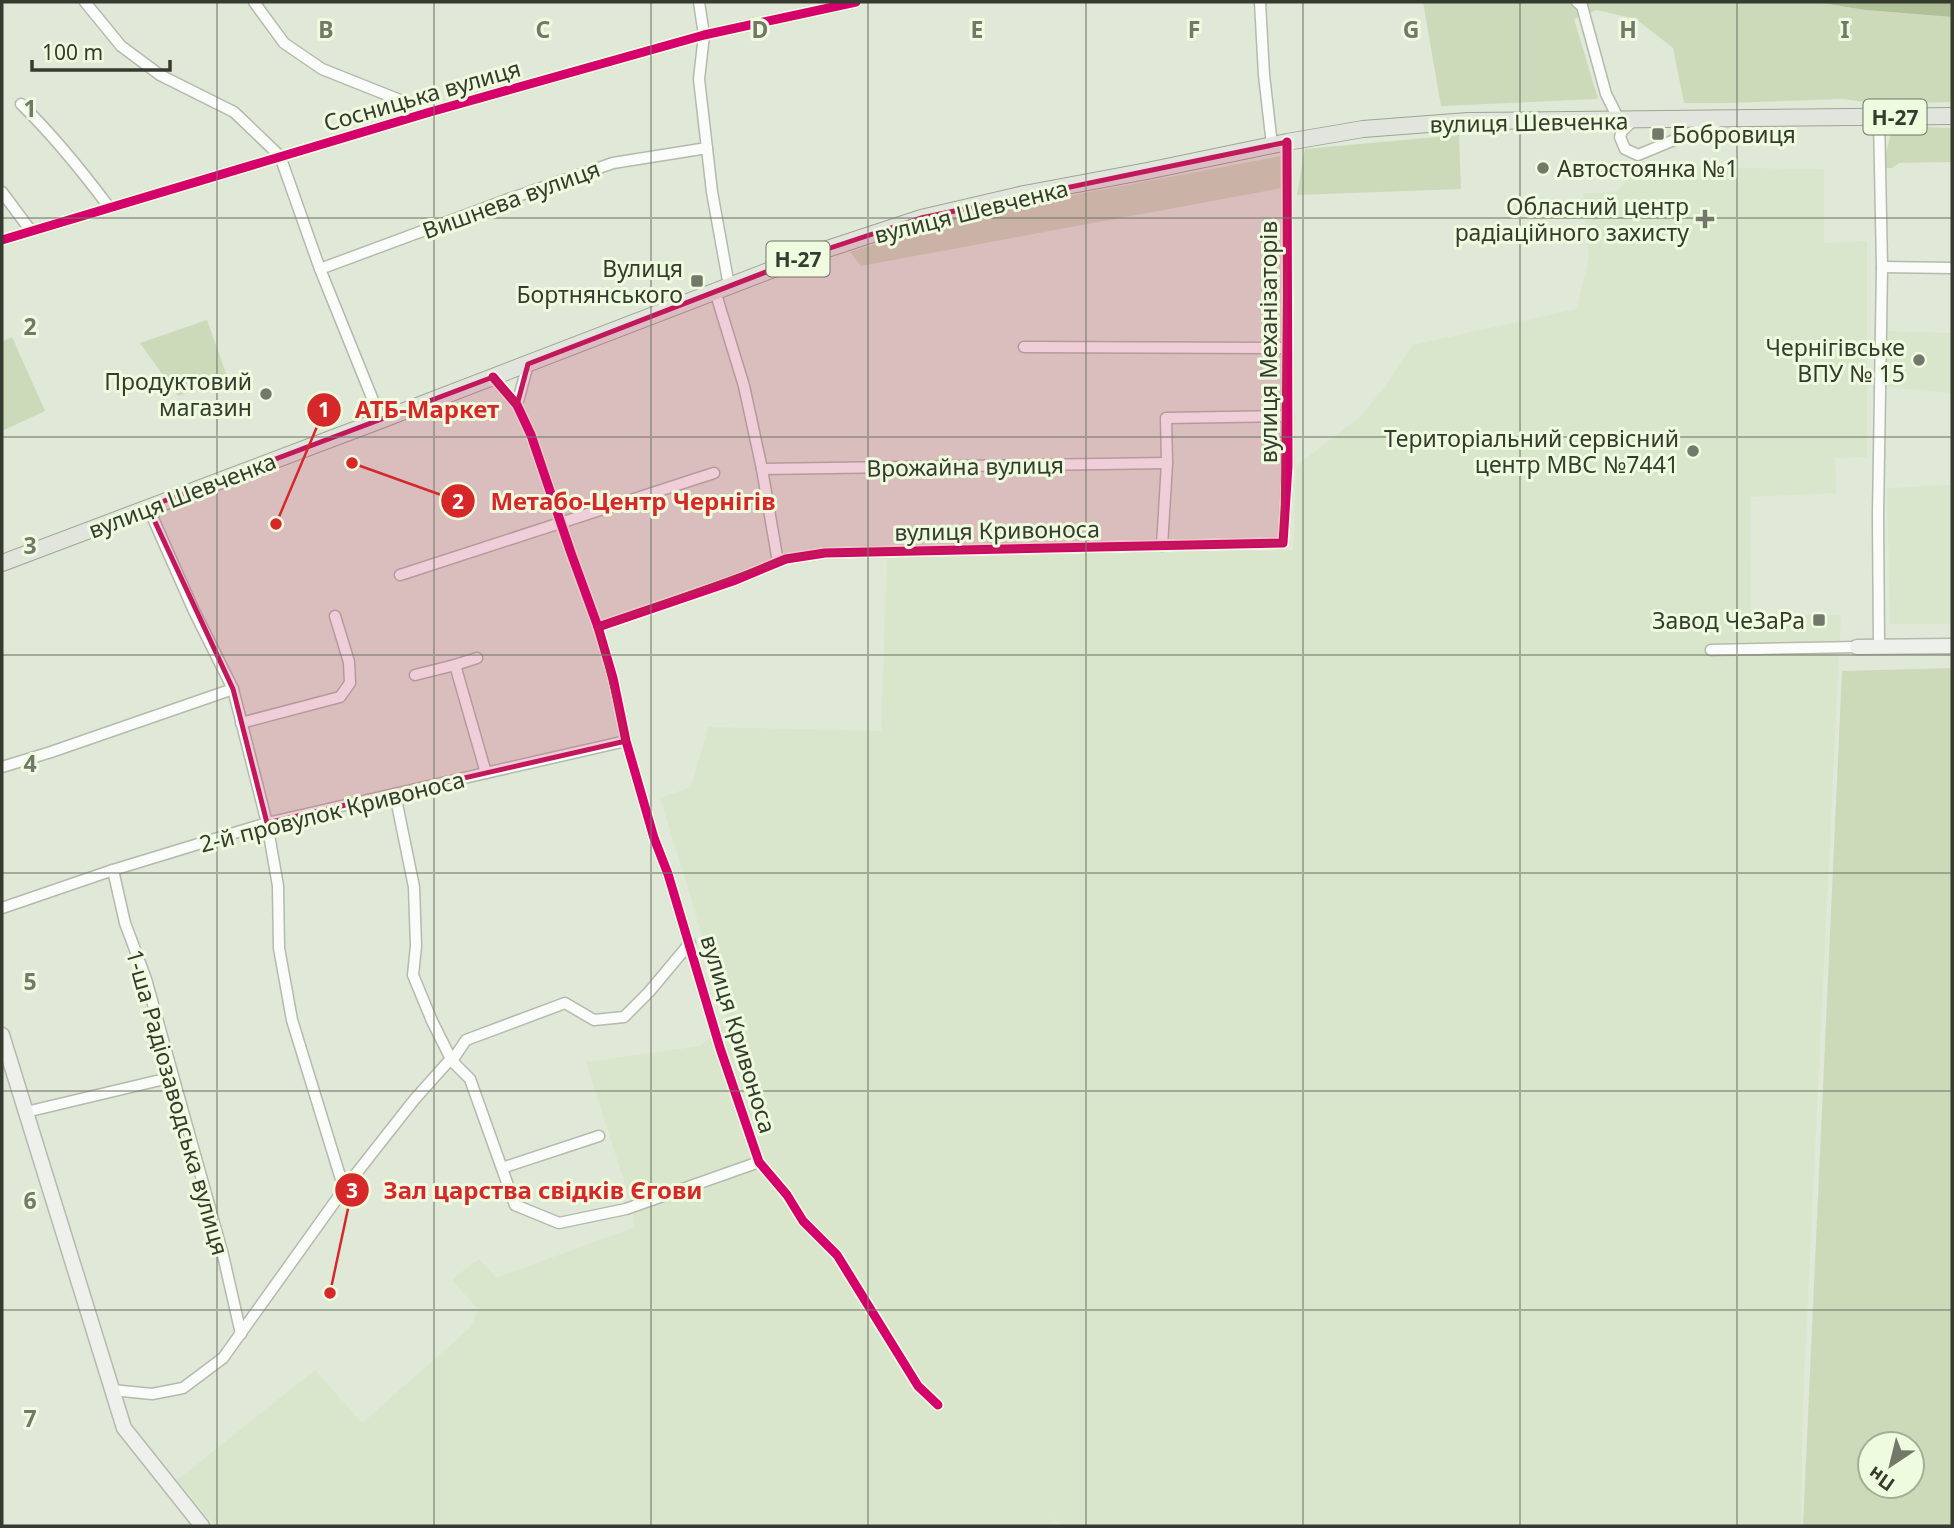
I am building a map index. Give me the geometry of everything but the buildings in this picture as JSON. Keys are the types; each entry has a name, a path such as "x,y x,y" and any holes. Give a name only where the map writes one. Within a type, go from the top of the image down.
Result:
{"main road":[{"name":"вулиця Шевченка","path":"2,563 381,421 815,253 921,218 1024,194 1363,129 1468,121 1952,116"}],"street":[{"path":"85,2 121,46 160,75 234,112 280,156 320,269 381,421"},
{"path":"254,2 284,43 322,69 430,112"},
{"path":"699,2 704,35 699,79 722,288 762,469 778,562"},
{"name":"Сосницька вулиця","path":"2,240 430,112 704,35 856,2"},
{"name":"вулиця Механізаторів","path":"1260,2 1264,75 1279,143 1288,416 1283,543"},
{"path":"1577,2 1582,6 1606,94 1627,119 1620,137 1625,149 1638,155 1726,119"},
{"path":"21,104 52,136 109,207"},
{"path":"1879,117 1882,267 1879,646"},
{"name":"Вишнева вулиця","path":"320,269 613,163 707,148"},
{"path":"2,192 32,231"},
{"path":"1882,267 1952,268"},
{"path":"1024,347 1287,348"},
{"path":"517,405 528,364"},
{"name":"вулиця Кривоноса","path":"494,377 517,405 531,435 598,627 613,678 626,741 654,838 668,874 720,1048 759,1163 787,1195 803,1221 837,1255 918,1386 938,1405"},
{"path":"1163,546 1166,418 1288,416"},
{"name":"Врожайна вулиця","path":"762,469 1167,463"},
{"path":"400,575 714,473"},
{"path":"148,507 194,611 233,689 267,823 278,886 279,948 292,1020 344,1189"},
{"name":"вулиця Кривоноса","path":"598,627 733,581 786,559 825,553 1283,543"},
{"path":"242,723 340,698 350,683 349,662 335,616"},
{"path":"1711,650 1952,646"},
{"path":"415,675 477,658"},
{"path":"455,665 486,773"},
{"path":"2,766 51,752 233,689"},
{"name":"2-й провулок Кривоноса","path":"2,908 113,870 267,823 626,741"},
{"path":"395,794 414,887 416,946 413,975 452,1061 470,1079 515,1205 559,1223 626,1209 759,1163"},
{"name":"1-ша Радіозаводська вулиця","path":"113,870 125,923 146,979 223,1255 241,1334"},
{"path":"113,1390 152,1394 183,1388 223,1358 344,1189 414,1100 447,1063 452,1061 466,1040 565,1003 594,1020 624,1017 690,943"},
{"path":"2,1035 124,1428 202,1526"},
{"path":"26,1112 173,1077"},
{"path":"502,1168 599,1136"}],"highlighted area":[{"path":"1287,142 1283,543 825,553 786,559 598,627 626,741 267,823 233,689 148,507 493,377 517,405 528,364 815,253 921,218"}],"shaded area":[{"path":"1423,2 1816,2 1865,10 1952,17 1952,102 1879,104 1843,99 1684,103 1673,48 1636,19 1597,10 1574,19 1598,99 1441,106"},
{"path":"1816,2 1952,2 1952,17 1865,10"},
{"path":"1893,126 1952,128 1952,162 1899,163 1892,168 1882,168"},
{"path":"1459,135 1461,189 1297,195 1305,149"},
{"path":"1281,156 1281,188 861,266 850,252 966,215"},
{"path":"1638,167 1824,169 1824,243 1867,241 1867,457 1835,458 1836,493 1750,497 1751,614 1841,615 1803,1400 1801,1526 1061,1526 1046,1515 1058,1526 215,1526 177,1480 315,1370 362,1423 471,1327 478,1309 452,1280 479,1259 496,1278 635,1227 631,1203 586,1062 700,1046 727,1023 660,798 691,787 708,727 881,731 887,558 1293,550 1296,466 1361,416 1413,345 1576,309 1589,257 1583,194 1618,191"},
{"path":"207,320 228,379 178,396 140,343"},
{"name":"Чернігівське ВПУ № 15","path":"1886,331 1952,333 1952,393 1886,387"},
{"path":"12,337 45,411 2,431 2,342"},
{"path":"1952,485 1952,624 1890,624 1887,488"},
{"path":"1952,668 1952,1526 1803,1526 1842,671"}],"cycle path":[{"path":"2,240 430,112 704,35 856,2"},
{"path":"598,627 733,581 786,559 825,553 1283,543 1288,466 1287,142"},
{"path":"493,377 517,405 531,435 598,627 613,678 626,741 654,838 668,874 720,1048 759,1162 787,1195 803,1221 837,1255 918,1386 938,1405"}],"place":[{"name":"Бобровиця","path":"1658,134"},
{"name":"Автостоянка №1","path":"1543,168"},
{"name":"Обласний центр радіаційного захисту","path":"1705,219"},
{"name":"Вулиця Бортнянського","path":"697,281"},
{"name":"Чернігівське ВПУ № 15","path":"1919,360"},
{"name":"Продуктовий магазин","path":"266,394"},
{"name":"Територіальний сервісний центр МВС №7441","path":"1693,451"},
{"name":"Метабо-Центр Чернігів","path":"352,463"},
{"name":"АТБ-Маркет","path":"276,524"},
{"name":"Завод ЧеЗаРа","path":"1819,620"},
{"name":"Зал царства свідків Єгови","path":"330,1293"}]}
